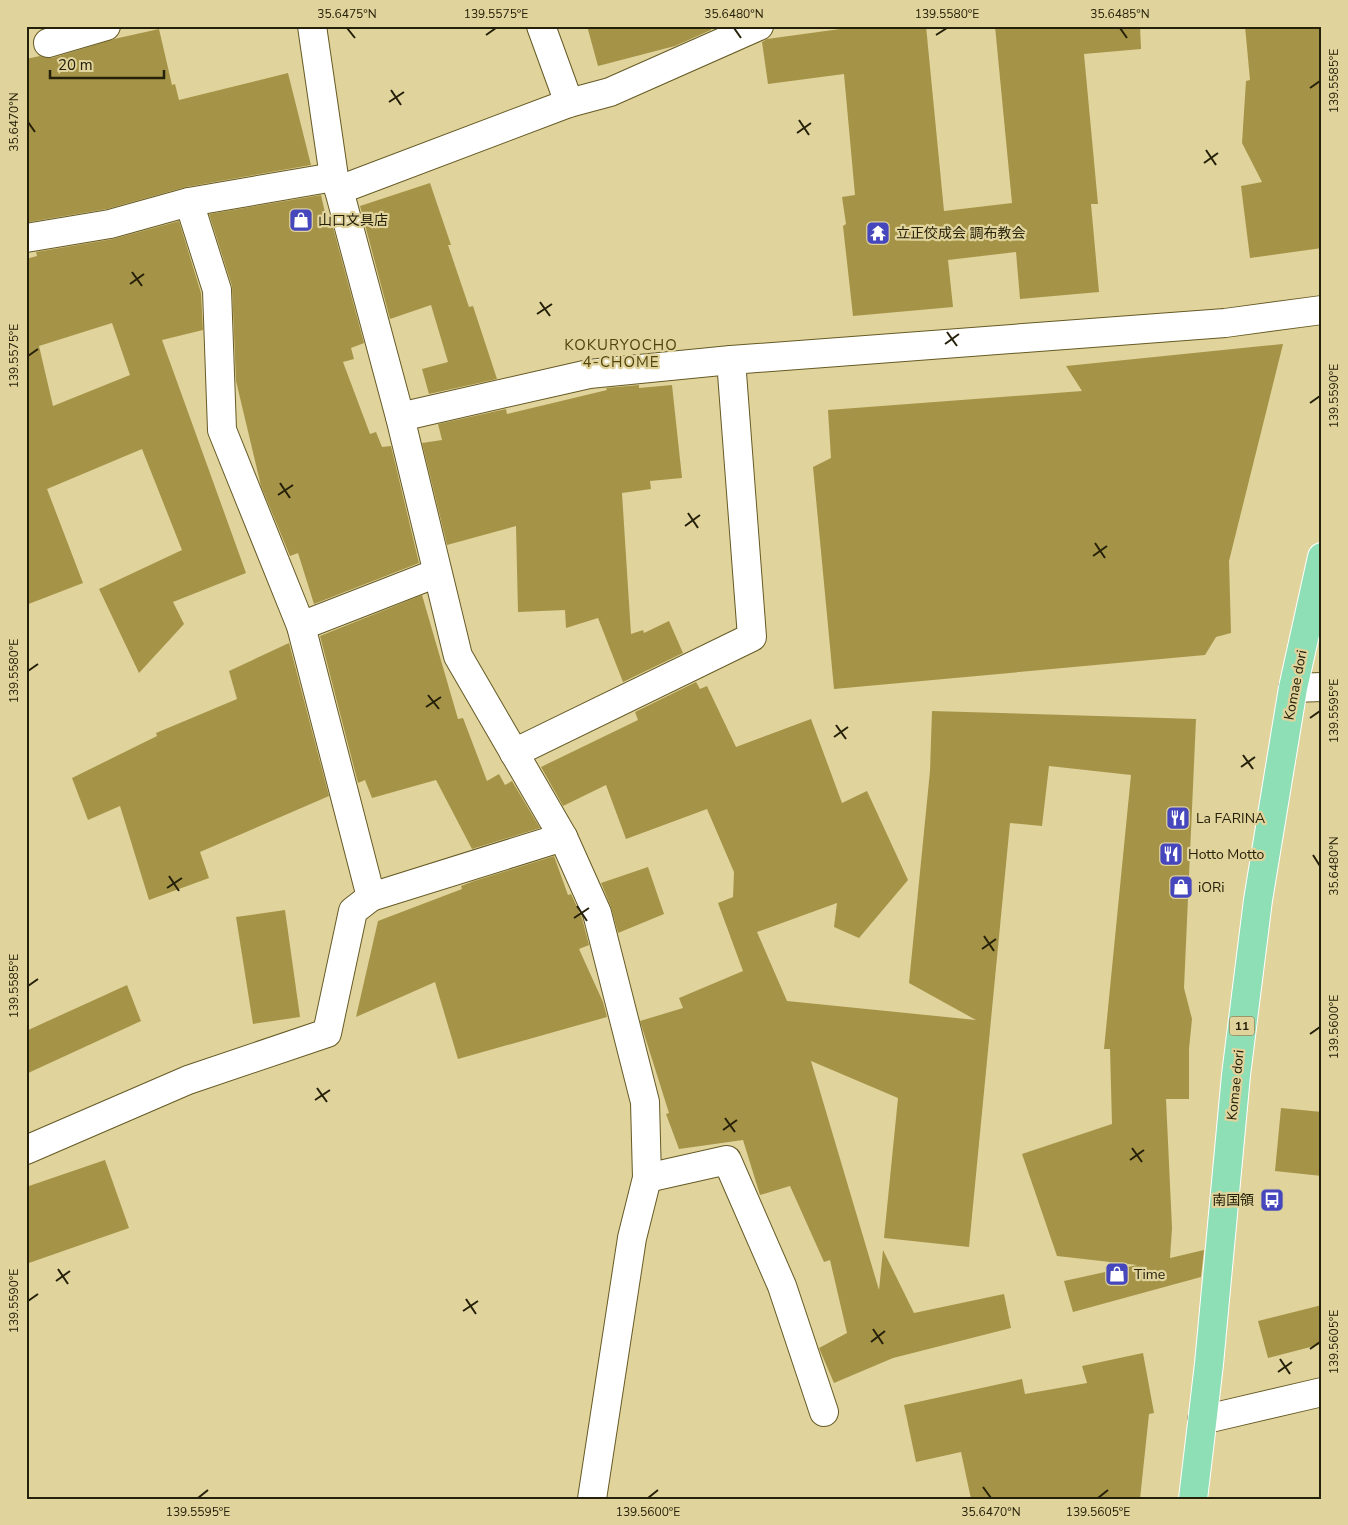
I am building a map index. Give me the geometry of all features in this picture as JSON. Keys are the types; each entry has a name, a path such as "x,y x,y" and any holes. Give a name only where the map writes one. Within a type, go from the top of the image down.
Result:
{"main road":[{"name":"Komae dori","path":"1193,1499 1209,1364 1237,1066 1258,900 1294,688 1322,557"}],"street":[{"path":"48,43 106,26"},
{"path":"312,26 337,184 400,418 458,656 563,838 597,913 645,1102 647,1178 632,1238 592,1499"},
{"path":"542,26 569,103"},
{"path":"26,238 110,224 189,202 337,184 569,103 610,92 759,26"},
{"path":"189,202 217,290 222,430 301,626 371,897"},
{"path":"400,418 589,374 731,360 1225,323 1322,310"},
{"path":"514,753 752,637 731,360"},
{"path":"301,626 438,573"},
{"path":"1294,688 1322,687"},
{"path":"26,1150 188,1080 327,1034 353,911 371,897 563,838"},
{"path":"647,1178 727,1160 782,1286 824,1412"},
{"path":"1202,1420 1322,1392"}],"building":[{"path":"587,26 710,26 711,30 675,46 598,66"},
{"path":"862,26 926,26 944,211 1012,203 995,26 1140,26 1141,49 1084,54 1098,204 1091,204 1099,292 1020,299 1016,252 948,260 953,307 853,316 843,226 846,224 842,197 855,195 844,74 768,84 762,42 767,39"},
{"path":"1245,26 1322,26 1322,248 1250,258 1241,186 1262,182 1242,143 1246,81 1250,80"},
{"path":"159,29 172,85 175,84 179,100 288,73 311,165 186,187 107,209 29,222 26,210 26,59 40,56 52,58 114,39"},
{"path":"430,183 469,307 473,306 497,379 429,394 422,369 448,362 431,305 390,319 360,206"},
{"path":"321,195 326,217 330,216 364,343 351,348 354,359 343,362 370,434 376,432 382,447 391,446 419,563 314,604 298,553 290,556 261,486 236,381 232,286 209,214"},
{"path":"179,221 201,293 203,330 162,340 246,573 173,602 184,624 139,673 99,589 182,550 142,449 47,489 83,583 26,605 26,259 37,256 36,252 113,239","holes":["112,323 130,375 53,406 39,346"]},
{"path":"1283,344 1229,561 1231,633 1216,637 1205,655 834,689 813,467 831,458 828,410 1082,391 1066,366"},
{"path":"639,385 639,388 672,385 682,478 650,481 651,489 622,493 631,634 643,630 644,633 669,621 683,653 623,682 598,618 566,628 565,610 518,612 516,526 447,545 422,443 442,440 438,424 506,409 507,414 607,390 606,388"},
{"path":"422,595 458,719 463,718 487,781 499,774 505,785 512,781 540,828 472,849 436,780 372,798 365,780 358,783 320,636"},
{"path":"289,643 329,796 200,852 209,878 149,900 120,806 88,820 72,778 157,736 156,733 237,699 229,671"},
{"path":"696,682 700,689 707,686 736,747 811,719 842,803 867,791 908,880 859,938 834,927 837,903 757,932 787,1001 976,1020 909,983 930,771 932,711 1196,719 1184,988 1192,1019 1189,1049 1189,1099 1166,1099 1172,1228 1170,1258 1204,1250 1201,1277 1073,1312 1064,1281 1137,1265 1057,1256 1022,1154 1112,1124 1110,1049 1104,1049 1131,775 1049,766 1042,826 1010,823 969,1247 884,1238 898,1098 811,1061 879,1290 883,1250 914,1313 1004,1294 1011,1328 893,1358 834,1383 819,1348 847,1333 830,1260 824,1262 790,1186 760,1195 743,1140 679,1149 666,1114 669,1113 640,1021 683,1008 679,998 743,971 718,903 733,897 734,872 707,809 626,839 606,785 563,806 541,767 638,720 635,712"},
{"path":"554,856 568,895 571,894 582,918 589,945 579,949 603,1002 607,1017 458,1059 435,982 356,1017 378,921 462,889 461,886 474,881"},
{"path":"648,867 664,914 618,933 611,907 601,883"},
{"path":"285,910 300,1017 253,1024 236,917"},
{"path":"127,985 141,1021 26,1074 26,1031"},
{"path":"1281,1108 1322,1112 1322,1176 1275,1171"},
{"path":"105,1160 129,1228 26,1264 26,1187"},
{"path":"1322,1305 1322,1344 1268,1358 1258,1321"},
{"path":"1143,1353 1154,1413 1149,1414 1140,1499 971,1499 961,1452 916,1462 904,1405 1022,1379 1025,1394 1087,1383 1082,1366"}],"place":[{"name":"山口文具店","path":"301,220"},
{"name":"立正佼成会 調布教会","path":"878,233"},
{"name":"La FARINA","path":"1178,818"},
{"name":"Hotto Motto","path":"1171,854"},
{"name":"iORi","path":"1181,887"},
{"name":"南国領","path":"1272,1200"},
{"name":"Time","path":"1117,1274"}],"district":[{"name":"KOKURYOCHO 4-CHOME","path":"621,354"}]}
